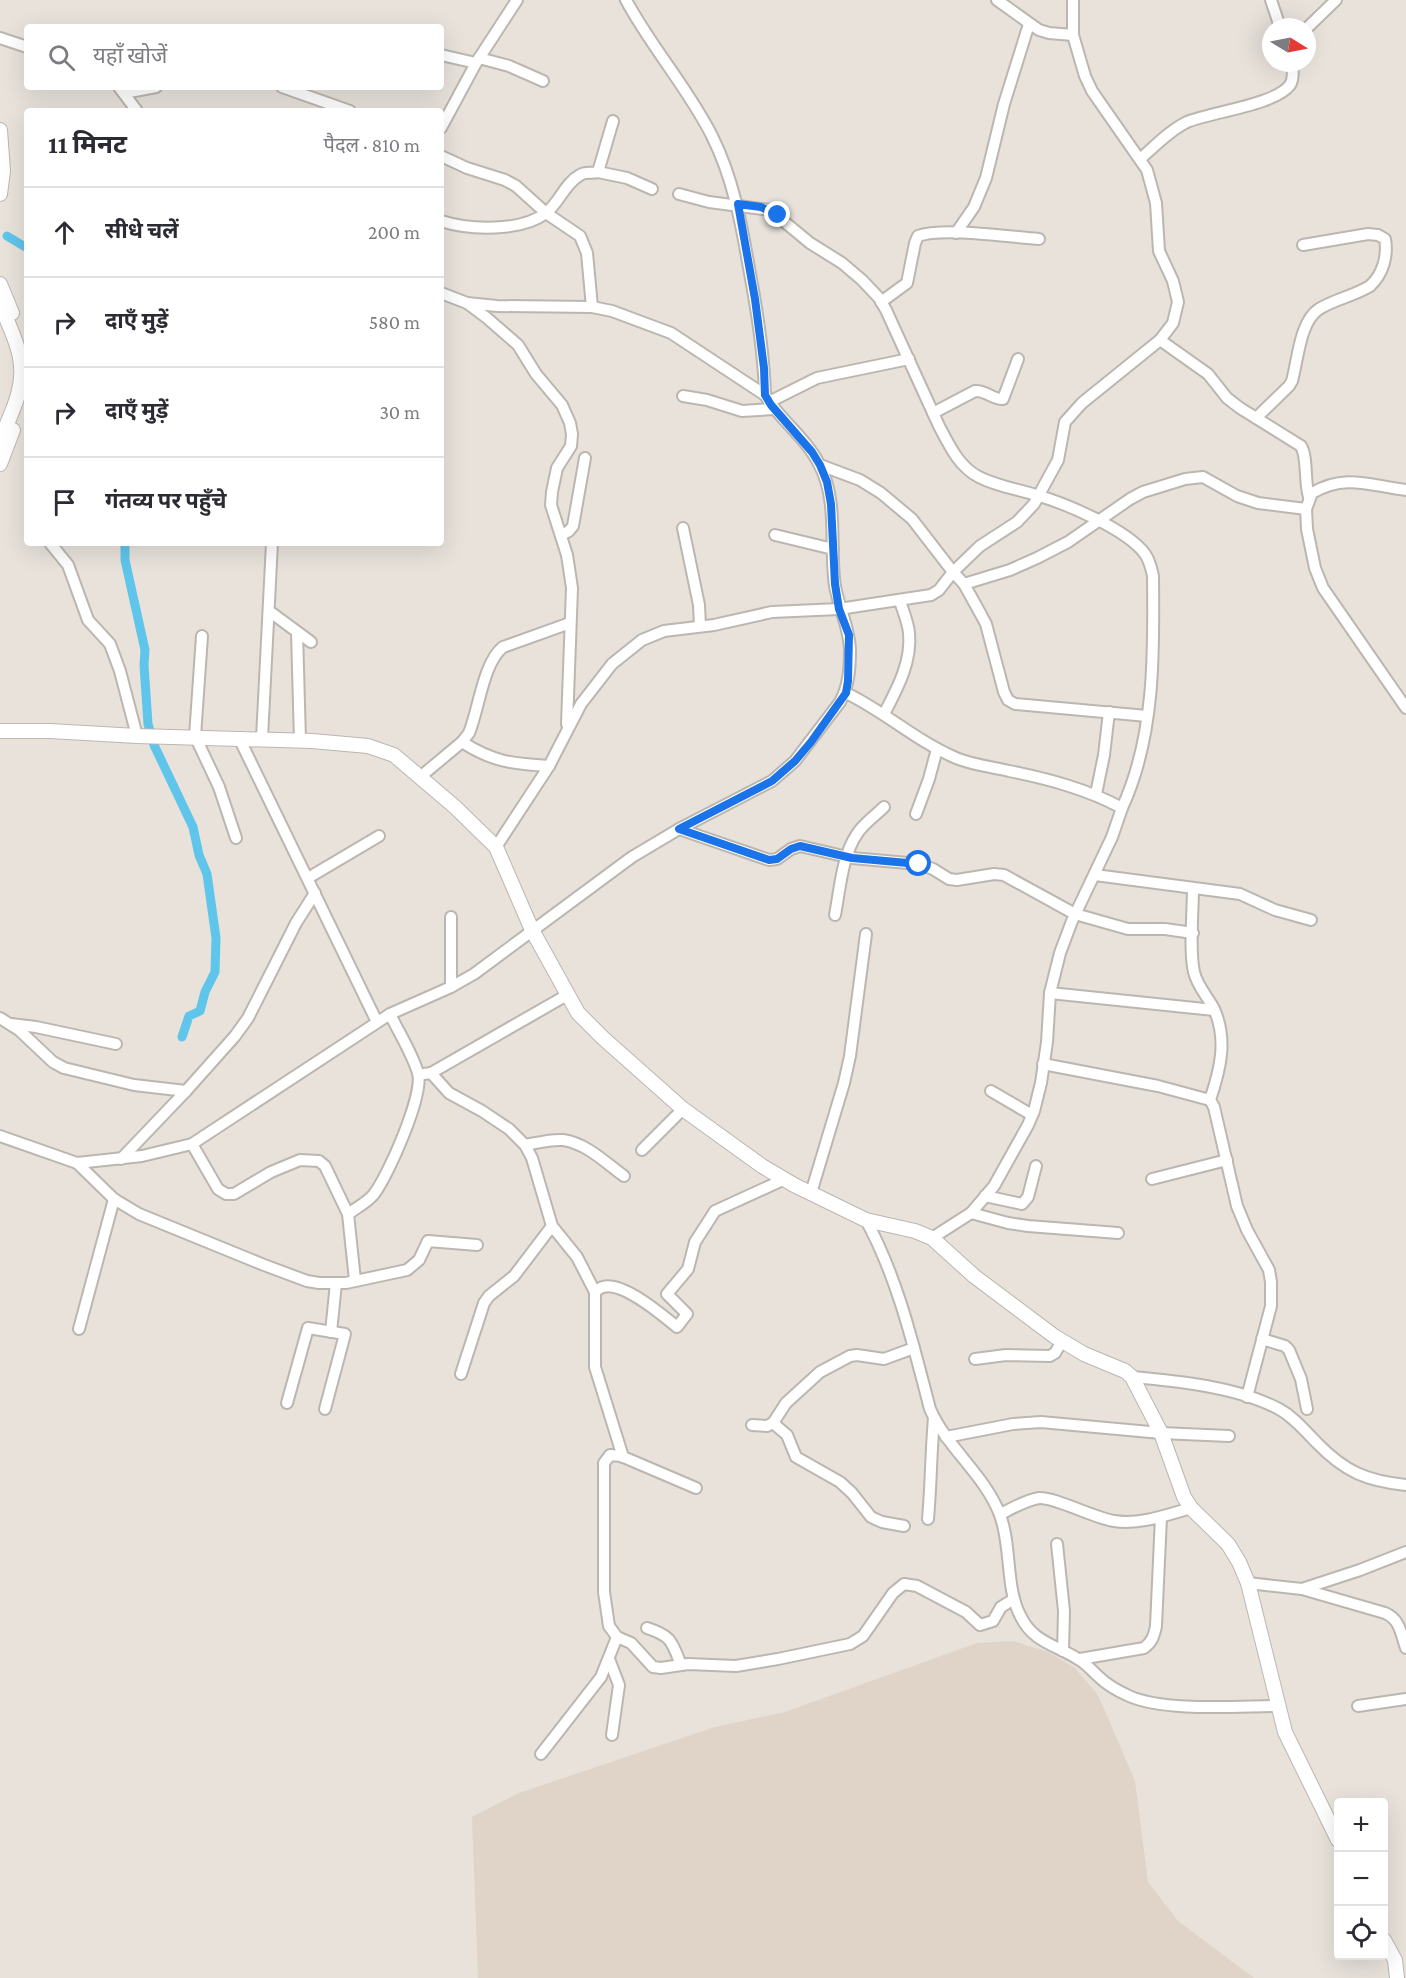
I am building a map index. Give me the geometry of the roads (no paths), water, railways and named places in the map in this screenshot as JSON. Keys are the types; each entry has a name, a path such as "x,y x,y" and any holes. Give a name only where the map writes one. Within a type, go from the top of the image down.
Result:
{"street":[{"path":"444,122 478,60 517,0"},
{"path":"626,0 650,41 705,122 717,146 738,204 755,299 769,402"},
{"path":"997,0 1039,30 1073,35"},
{"path":"496,847 549,766 577,710 596,683 623,653 642,640 664,631 772,612 839,609 931,595 947,582 953,572 980,546 1017,522 1040,496 1058,460 1063,429 1070,415 1160,340 1173,323 1177,312 1177,292 1158,250 1156,203 1147,170 1092,91 1085,76 1073,35 1073,0"},
{"path":"1271,0 1277,18"},
{"path":"1316,19 1336,0"},
{"path":"956,233 981,194 1004,104 1029,24"},
{"path":"0,38 24,46"},
{"path":"444,55 509,66 543,81"},
{"path":"1140,159 1188,122 1268,99 1284,91 1291,85 1293,72"},
{"path":"122,90 135,108"},
{"path":"290,90 342,108"},
{"path":"598,171 613,121"},
{"path":"0,130 3,171 0,194"},
{"path":"444,157 516,186 546,213 583,239 587,253 592,307"},
{"path":"444,222 452,225 494,228 525,222 546,213 576,177 587,172 598,171 627,178 652,189"},
{"path":"679,194 710,202 761,207 778,215 810,243 842,263 862,280 881,302 949,445 972,473 993,483 1040,496 1100,522 1133,542 1144,553 1153,576 1154,652 1147,716 1139,757 1122,808 1095,875 1075,914 1060,953 1050,993 1047,1042 1038,1099 1001,1173 985,1196 971,1213 932,1238"},
{"path":"881,302 907,283 918,236 930,233 956,233 1039,239"},
{"path":"1256,418 1292,381 1304,330 1312,314 1320,308 1370,286 1377,280 1387,250 1385,239 1378,235 1368,234 1303,245"},
{"path":"0,284 24,346"},
{"path":"0,1136 77,1163 121,1159 192,1144 390,1014 474,975 632,857 679,829 772,781 783,773 811,742 846,693 849,635 839,609 835,584 831,504 827,482 812,452 769,402 671,333 612,310 592,307 497,306 467,303 444,294"},
{"path":"467,303 518,345 536,374 562,405 570,423 571,446 557,468 552,492 553,517 567,555 572,588 567,731"},
{"path":"0,304 20,357 22,372 15,404 0,440"},
{"path":"1160,340 1202,369 1227,398 1303,449 1305,481 1309,497 1306,509 1310,548 1323,588 1406,708"},
{"path":"682,396 706,400 742,411 769,402 817,378 909,359"},
{"path":"933,413 975,391 981,391 996,399 1003,399 1018,359"},
{"path":"0,464 24,397"},
{"path":"561,535 573,526 585,458"},
{"path":"820,465 860,480 898,506 912,519 964,584 986,624 1008,700 1016,704 1147,716"},
{"path":"964,584 1021,566 1068,542 1100,522 1130,498 1143,492 1196,477 1209,480 1237,496 1258,503 1306,509"},
{"path":"1309,497 1315,491 1324,488 1359,481 1406,490"},
{"path":"683,528 698,598 700,626"},
{"path":"775,535 833,549"},
{"path":"53,546 69,565 88,620 110,644 120,670 137,736"},
{"path":"261,738 272,546"},
{"path":"884,714 903,674 909,644 909,629 900,600"},
{"path":"269,611 311,642"},
{"path":"420,777 462,742 472,725 489,666 498,650 570,623"},
{"path":"297,632 300,741"},
{"path":"202,636 195,736 219,787 236,838"},
{"path":"846,693 865,701 938,749 959,759 1096,794 1122,808"},
{"path":"1096,794 1109,712"},
{"path":"0,731 261,738 368,746 380,748 399,758 496,847 532,930 578,1013 682,1109 762,1166 811,1193 866,1220 915,1231 932,1238 974,1276 1062,1341 1084,1354 1125,1371 1132,1377 1161,1433 1184,1497 1191,1508 1228,1544 1239,1562 1248,1583 1285,1732 1334,1832"},
{"path":"239,738 377,1022"},
{"path":"462,742 488,757 503,762 549,766"},
{"path":"916,814 938,749"},
{"path":"835,915 847,857 856,835 884,807"},
{"path":"679,829 769,860 777,859 791,849 800,846 847,857 919,864 949,879 1004,875 1075,914 1128,929 1165,929 1193,933"},
{"path":"308,878 379,836"},
{"path":"1095,875 1240,894 1275,910 1311,920"},
{"path":"1193,888 1194,974 1214,1010 1221,1035 1222,1055 1219,1074 1210,1100"},
{"path":"121,1159 235,1036 248,1018 296,923 315,893"},
{"path":"451,917 451,987"},
{"path":"811,1193 850,1056 866,934"},
{"path":"1050,993 1214,1010"},
{"path":"419,1075 431,1073 567,995"},
{"path":"348,1214 372,1197 379,1187 408,1124 419,1075 390,1014"},
{"path":"0,1018 11,1024 53,1062 64,1068 134,1085 186,1091"},
{"path":"11,1024 117,1044"},
{"path":"1043,1064 1158,1086 1210,1100 1214,1107 1242,1218 1269,1270 1272,1294 1271,1306 1247,1397"},
{"path":"431,1073 449,1093 499,1121 525,1144 532,1158 552,1226 577,1257 595,1292 595,1366 623,1457"},
{"path":"991,1091 1032,1115"},
{"path":"642,1150 682,1109"},
{"path":"525,1144 552,1140 570,1142 584,1148 624,1176"},
{"path":"192,1144 218,1189 230,1195 286,1164 300,1160 319,1161 329,1173 348,1214 355,1280"},
{"path":"1152,1179 1227,1160"},
{"path":"77,1163 114,1199 139,1214 264,1266 307,1281 336,1283 407,1270 419,1260 428,1241 477,1245"},
{"path":"985,1196 1022,1204 1028,1197 1036,1167"},
{"path":"595,1292 602,1287 615,1286 654,1309 677,1327 687,1314 667,1294 687,1269 695,1242 716,1211 785,1179"},
{"path":"79,1329 114,1199"},
{"path":"971,1213 1028,1226 1118,1233"},
{"path":"866,1220 885,1258 934,1418 991,1496 1000,1514 1006,1534 1014,1599 1020,1616 1029,1630 1035,1637 1080,1659 1114,1688 1131,1697 1171,1705 1278,1706"},
{"path":"461,1374 484,1303 489,1296 514,1276 552,1226"},
{"path":"331,1332 336,1283"},
{"path":"287,1403 308,1328 345,1334 325,1409"},
{"path":"1262,1339 1286,1346 1289,1350 1301,1379 1307,1409"},
{"path":"975,1359 1006,1355 1050,1356 1055,1353 1062,1341"},
{"path":"752,1425 767,1426 773,1423 786,1403 820,1372 850,1356 884,1359 914,1348"},
{"path":"1132,1377 1190,1382 1247,1397 1281,1410 1295,1420 1322,1449 1356,1473 1376,1482 1406,1485"},
{"path":"928,1519 934,1418"},
{"path":"946,1437 1013,1424 1041,1422 1161,1433 1229,1436"},
{"path":"773,1423 788,1435 796,1457 840,1482 871,1517 882,1522 904,1526"},
{"path":"696,1488 623,1457 610,1455 604,1463 604,1592 609,1626 617,1637 631,1643 653,1667 736,1666 850,1644 863,1636 893,1593 904,1584 917,1586 966,1612 980,1625 993,1622 1001,1607 1014,1599"},
{"path":"1000,1514 1039,1498 1052,1500 1113,1521 1133,1522 1191,1508"},
{"path":"1080,1659 1144,1648 1150,1644 1156,1626 1161,1517"},
{"path":"1057,1544 1063,1597 1063,1651"},
{"path":"1302,1588 1360,1570 1406,1552"},
{"path":"1248,1583 1302,1588 1393,1616 1398,1622 1406,1648"},
{"path":"647,1628 667,1636 672,1641 681,1665"},
{"path":"541,1754 602,1677 617,1637"},
{"path":"609,1659 619,1684 612,1736"},
{"path":"1358,1706 1406,1699"},
{"path":"1388,1948 1395,1960 1397,1978"}],"waterway":[{"path":"7,236 24,246"},
{"path":"125,546 125,560 145,650 148,724 154,745 193,827 199,855 207,874 216,938 215,972 205,992 200,1011 189,1016 182,1037"}]}
